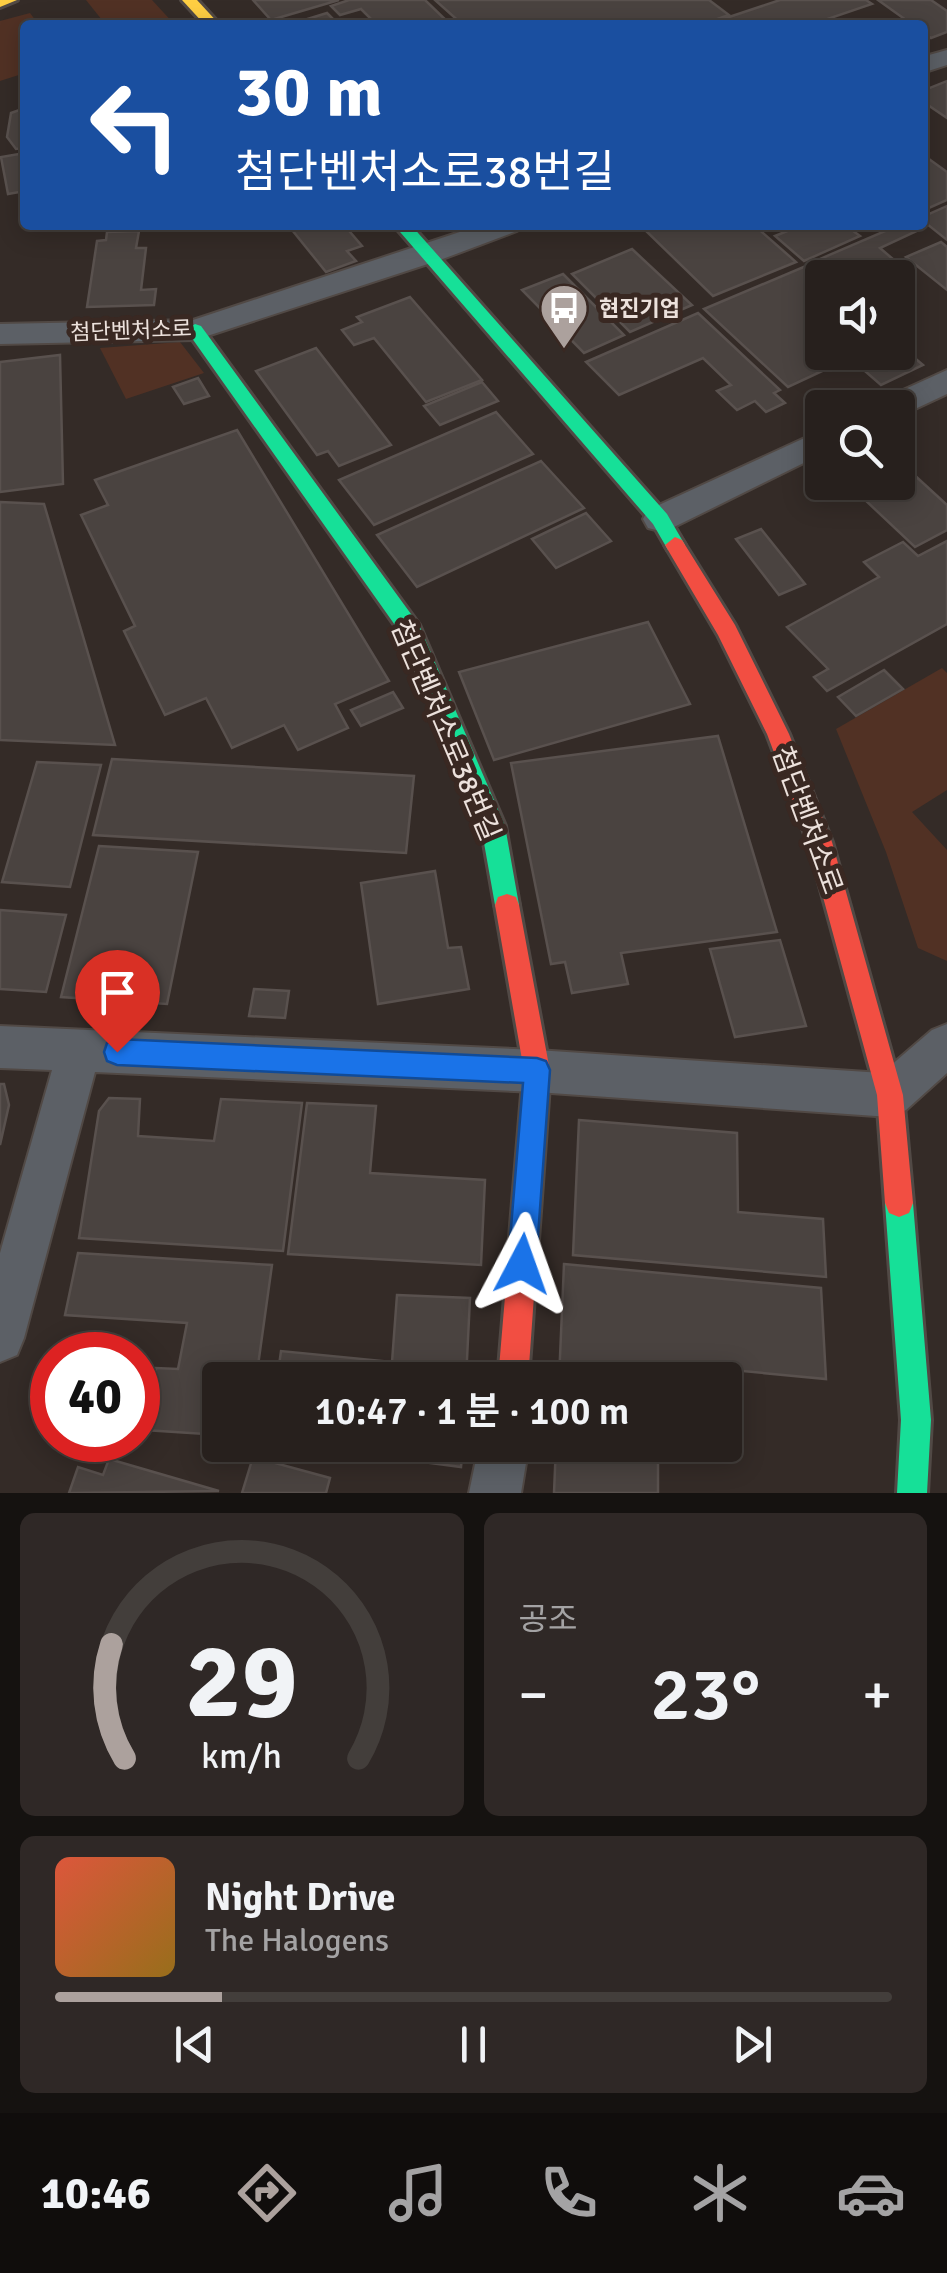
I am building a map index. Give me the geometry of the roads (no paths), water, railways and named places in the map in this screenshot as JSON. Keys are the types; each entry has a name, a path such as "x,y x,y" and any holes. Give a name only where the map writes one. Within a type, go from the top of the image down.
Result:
{"street":[{"path":"0,3 10,0"},
{"path":"190,0 208,20"},
{"name":"첨단벤처소로","path":"407,230 660,518 727,631 778,734 820,842 890,1095 916,1420 912,1493"},
{"path":"430,254 494,230"},
{"name":"첨단벤처소로","path":"0,334 195,330 430,254"},
{"name":"첨단벤처소로38번길","path":"195,330 411,631 493,826 537,1070 514,1362"},
{"path":"915,397 947,381"},
{"path":"660,518 805,449"},
{"path":"0,1046 537,1070 890,1095 947,1045"},
{"path":"0,1338 79,1050"},
{"path":"495,1493 501,1462"}],"place":[{"name":"현진기업","path":"564,350"}]}
